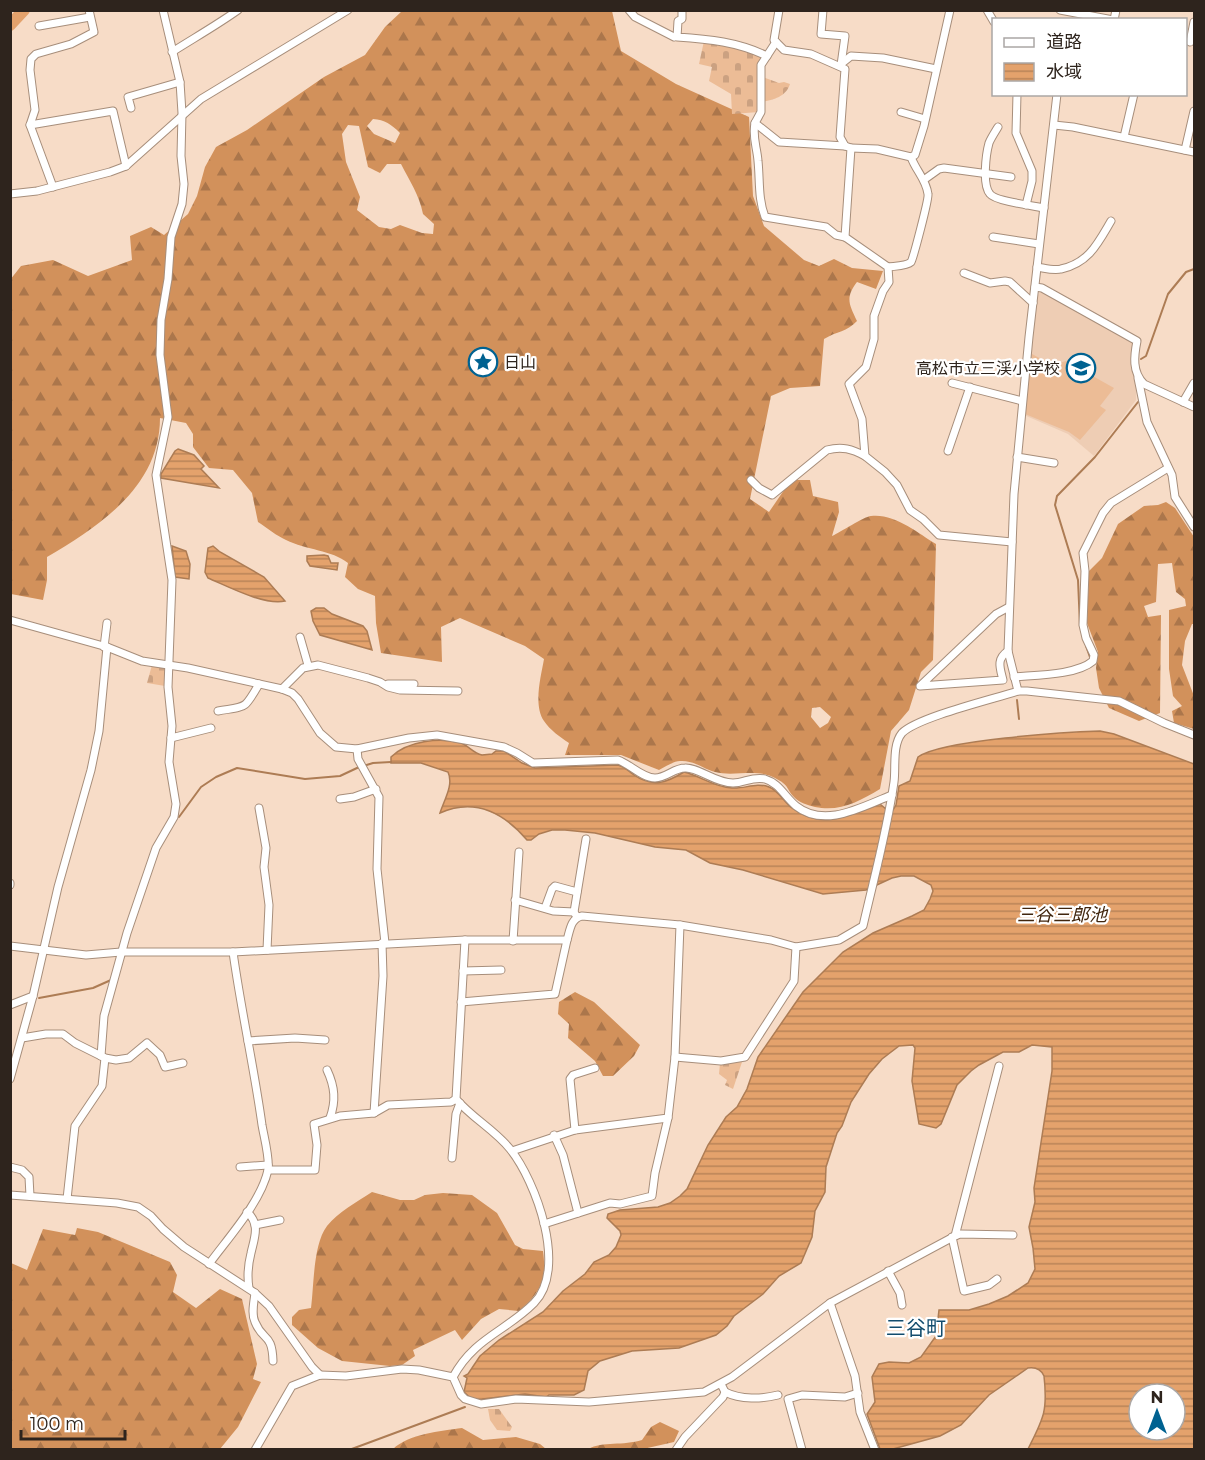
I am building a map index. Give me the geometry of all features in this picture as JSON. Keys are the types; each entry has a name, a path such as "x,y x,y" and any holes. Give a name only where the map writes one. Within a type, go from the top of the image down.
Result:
{"street":[{"path":"67,1198 75,1126 102,1086 104,1016 121,952 156,848 176,811 176,796 169,762 171,713 168,687 172,580 156,475 168,425 160,355 160,330 168,279 171,237 184,194 180,82 163,10"},
{"path":"172,52 214,25 224,22 238,10"},
{"path":"10,194 37,191 126,166 133,162 182,113 201,99 348,10"},
{"path":"629,10 635,17 674,37"},
{"path":"682,10 682,19 678,21 676,37 739,44 767,56"},
{"path":"779,10 774,40 784,50 811,54 845,69 840,137 848,147 845,237"},
{"path":"823,10 821,34 845,36 841,66"},
{"path":"755,123 779,142 877,149 915,155 950,10"},
{"path":"39,26 89,14 94,32 71,44 36,54 31,59 30,70 35,110 30,125 53,187"},
{"path":"1063,14 1096,18"},
{"path":"1190,42 1194,22"},
{"path":"776,42 761,65 761,112 755,123 753,135 758,161 760,206 765,217 826,227 836,236 845,237 888,267 909,264 913,260 917,236 929,197 925,179 919,174 911,156"},
{"path":"841,66 851,56 883,58 936,69"},
{"path":"130,108 128,97 180,82"},
{"path":"1017,96 1016,133 1032,171 1026,205"},
{"path":"1018,692 1008,651 1017,457 1057,96"},
{"path":"1124,138 1134,96"},
{"path":"30,125 112,111 126,166"},
{"path":"1185,150 1192,129 1194,111"},
{"path":"901,112 925,119"},
{"path":"1054,125 1194,152"},
{"path":"998,127 990,143 986,186 992,196 1044,208"},
{"path":"925,179 944,168 986,176 1011,177"},
{"path":"1037,267 1060,270 1092,254 1111,221"},
{"path":"993,237 1039,244"},
{"path":"865,456 862,419 849,384 866,367 874,339 874,316 883,291 889,282 888,267"},
{"path":"964,273 990,283 1005,280 1010,282 1033,303"},
{"path":"1035,287 1042,288 1137,341 1134,360 1147,422 1172,475 1175,497 1194,527"},
{"path":"1138,378 1143,384 1194,407"},
{"path":"952,383 1022,401"},
{"path":"1183,402 1194,383"},
{"path":"948,451 970,387"},
{"path":"752,480 759,488 772,495 827,450 837,447 852,449 885,472 897,485 910,510 939,535 1012,542"},
{"path":"1017,457 1054,463"},
{"path":"1014,677 1074,670 1087,667 1093,661 1094,655 1083,625 1085,571 1083,553 1103,513 1111,503 1168,468"},
{"path":"1008,651 1001,655 999,660 1003,680 920,686 996,614 1009,607"},
{"path":"10,621 105,647 142,661 170,664 282,689 292,693 298,699 330,743 343,749 357,749 409,738 437,735 504,747 533,763 618,760 655,778 686,768 698,771 710,778 734,783 757,778 765,779 779,787 796,806 807,812 826,817 845,813 892,795"},
{"path":"10,1079 99,731 107,623"},
{"path":"300,637 308,665"},
{"path":"282,689 308,665 318,665 389,684 414,684"},
{"path":"380,682 400,690 458,691"},
{"path":"218,711 243,708 259,684"},
{"path":"515,900 575,915 680,925 771,940 796,947 839,940 863,926 892,795 897,746 902,734 910,728 925,721 1018,692 1119,701 1194,735"},
{"path":"171,738 211,728"},
{"path":"357,749 358,759 376,789 380,803 377,869 384,943 374,1113"},
{"path":"340,799 354,797 376,789"},
{"path":"259,808 266,848 264,867 269,906 267,950"},
{"path":"461,1002 555,994 575,915 586,840"},
{"path":"513,941 519,852"},
{"path":"545,908 555,886 577,891"},
{"path":"544,1224 610,1203 620,1204 652,1196 668,1118 675,1057 680,925"},
{"path":"10,946 86,955 121,952 233,952 465,940 567,940"},
{"path":"452,1158 458,1101 465,940"},
{"path":"675,1057 721,1060 745,1058 794,981 796,947"},
{"path":"209,1264 247,1212 258,1193 268,1167 233,952"},
{"path":"463,971 501,970"},
{"path":"10,1005 33,996"},
{"path":"22,1038 63,1034 75,1043 103,1057 123,1060 129,1058 147,1043 160,1055 165,1067 183,1063"},
{"path":"248,1041 295,1038 325,1040"},
{"path":"997,1279 989,1285 964,1291 954,1236 999,1066"},
{"path":"574,1130 570,1079 573,1075 594,1068"},
{"path":"327,1070 334,1084 334,1106 330,1118"},
{"path":"240,1167 315,1170 317,1145 314,1124 330,1118 374,1113 388,1105 458,1101"},
{"path":"453,1377 461,1362 473,1349 536,1301 548,1278 544,1224 530,1182 512,1151 458,1101"},
{"path":"512,1151 574,1130 668,1118"},
{"path":"554,1135 578,1213"},
{"path":"10,1167 22,1170 29,1177 30,1196"},
{"path":"10,1195 117,1203 138,1208 151,1216 184,1247 252,1290 269,1306 320,1375"},
{"path":"247,1212 251,1215 255,1225 256,1241 248,1269 253,1315 255,1323 270,1340 273,1348 273,1361"},
{"path":"255,1225 280,1220"},
{"path":"453,1377 465,1399 481,1404 516,1399 589,1402 704,1392 721,1384 830,1303 954,1236 960,1234 1013,1235"},
{"path":"888,1272 900,1293 902,1305"},
{"path":"830,1303 855,1376 860,1412 875,1449"},
{"path":"255,1449 292,1386 320,1375 346,1376 402,1369 453,1377"},
{"path":"721,1384 725,1392 733,1396 765,1398 778,1395"},
{"path":"676,1449 725,1392"},
{"path":"802,1449 788,1399 802,1395 845,1397 858,1393"}],"shaded area":[{"name":"高松市立三渓小学校","path":"1042,289 1133,341 1130,360 1136,377 1136,400 1094,456 1068,434 1024,415 1037,297"}],"green space":[{"path":"402,11 612,11 621,51 676,84 749,117 753,196 764,226 804,260 819,266 834,259 852,268 883,271 876,289 857,282 853,288 850,301 857,321 824,339 820,386 790,388 771,396 750,499 769,512 791,480 810,480 813,496 838,502 839,512 832,536 867,517 880,516 905,525 936,544 933,660 921,672 909,710 891,731 880,789 849,805 824,808 801,802 783,783 768,775 722,773 685,761 675,762 659,770 621,755 565,755 569,743 546,724 539,707 538,699 544,659 525,646 460,618 441,627 442,662 381,653 376,623 375,596 358,589 345,577 348,563 334,555 286,540 258,522 252,493 233,470 209,468 193,447 193,434 186,423 160,418 157,442 150,464 138,484 106,517 47,557 47,580 43,600 11,594 10,280 21,266 53,260 88,276 132,260 130,236 151,227 164,235 188,214 197,196 205,167 216,147 247,130 324,77 365,55 385,27","holes":["373,119 388,123 400,133 395,143 374,134 367,126","348,125 359,126 368,167 380,173 387,164 401,164 417,194 423,214 434,224 433,234 422,233 400,225 391,229 379,227 357,210 360,197 346,162 342,134","820,707 831,717 828,723 820,728 811,717 812,708"]},
{"path":"704,41 747,49 764,58 760,76 779,83 790,84 788,88 778,97 761,102 759,112 732,114 731,94 709,81 712,67 699,64"},
{"path":"1032,354 1056,367 1059,363 1066,361 1114,388 1100,406 1106,410 1080,440 1069,432 1025,414"},
{"path":"1166,502 1175,508 1194,537 1194,624 1185,641 1182,665 1194,696 1194,729 1174,723 1172,711 1182,706 1173,696 1169,669 1169,610 1186,606 1185,599 1176,592 1172,563 1158,564 1156,602 1144,606 1148,617 1161,615 1160,713 1139,721 1109,708 1099,688 1096,668 1098,652 1087,623 1089,571 1102,558 1118,524 1144,506"},
{"path":"152,665 164,666 167,669 165,686 147,683"},
{"path":"575,992 594,1002 640,1045 634,1056 613,1076 603,1076 595,1061 568,1038 569,1024 558,1014 559,1002"},
{"path":"742,1062 733,1089 725,1085 727,1080 719,1074 720,1063"},
{"path":"372,1192 400,1200 414,1200 425,1195 443,1193 472,1195 497,1213 515,1245 523,1249 543,1251 544,1270 541,1285 533,1298 519,1311 499,1309 481,1319 462,1340 455,1330 413,1350 415,1356 402,1365 342,1361 318,1348 292,1325 292,1317 299,1310 311,1308 319,1243 327,1226 342,1212"},
{"path":"77,1228 98,1232 170,1262 177,1275 173,1292 196,1308 220,1289 242,1299 257,1364 253,1379 261,1382 238,1427 220,1449 11,1449 11,1263 27,1270 43,1229 75,1235"},
{"path":"488,1409 499,1409 512,1427 510,1431 497,1430 490,1420"},
{"path":"660,1422 679,1431 674,1442 643,1449 588,1449 600,1445 642,1440 651,1427"},
{"path":"462,1428 483,1440 516,1437 540,1444 546,1449 393,1449 416,1437"}],"water":[{"path":"178,449 194,455 204,466 201,469 219,488 161,478 161,474"},
{"path":"172,546 186,551 190,564 189,579 175,577"},
{"path":"213,546 264,577 285,601 267,601 208,578 205,572 208,548"},
{"path":"307,556 328,556 331,563 338,563 337,570 310,566 307,561"},
{"path":"324,608 332,614 363,626 367,631 372,650 320,635 311,611"},
{"name":"三谷三郎池","path":"1100,731 1114,734 1194,764 1194,1449 1028,1449 1041,1422 1045,1398 1043,1374 1035,1368 1028,1368 989,1395 961,1425 940,1436 893,1449 880,1449 867,1414 875,1402 872,1377 879,1364 909,1363 921,1357 936,1336 939,1310 969,1310 1008,1296 1028,1283 1035,1269 1029,1227 1035,1202 1034,1188 1052,1071 1052,1047 1032,1045 1019,1052 1003,1052 971,1071 957,1085 941,1124 936,1128 919,1124 912,1081 915,1048 913,1045 899,1046 882,1059 851,1102 837,1133 826,1167 825,1192 815,1211 812,1237 801,1263 779,1276 763,1294 734,1316 716,1335 679,1348 632,1351 600,1361 588,1371 584,1390 574,1395 546,1397 525,1394 483,1399 476,1403 464,1392 467,1378 464,1376 468,1374 480,1356 499,1340 543,1312 563,1291 585,1274 594,1262 609,1255 616,1247 621,1235 607,1218 608,1214 620,1210 658,1207 670,1203 687,1189 708,1145 726,1117 737,1107 747,1089 758,1057 803,992 843,952 873,933 924,910 933,891 931,885 914,876 901,876 866,890 823,894 743,870 710,863 686,850 655,847 595,833 552,830 527,840 508,822 487,810 465,807 440,813 450,782 448,772 421,763 391,763 391,757 415,744 443,740 461,743 482,755 504,751 522,763 535,768 618,765 641,779 653,783 671,779 684,772 725,787 760,785 769,787 803,815 825,820 847,816 880,804 886,809 893,810 899,786 910,781 918,757 931,751 977,742 1034,735"}],"waterway":[{"path":"10,25 24,10"},
{"path":"1141,359 1146,356 1168,294 1186,272 1194,269"},
{"path":"1080,626 1078,580 1055,505 1057,496 1095,457 1138,402"},
{"path":"1086,646 1091,660"},
{"path":"1017,700 1019,719"},
{"path":"179,817 201,787 216,777 237,768 305,779 340,776 373,763 391,762"},
{"path":"39,998 93,988 111,980"},
{"path":"349,1450 465,1407"}],"place":[{"name":"日山","path":"483,362"},
{"name":"高松市立三渓小学校","path":"1081,368"}],"district":[{"name":"三谷町","path":"916,1328"}]}
